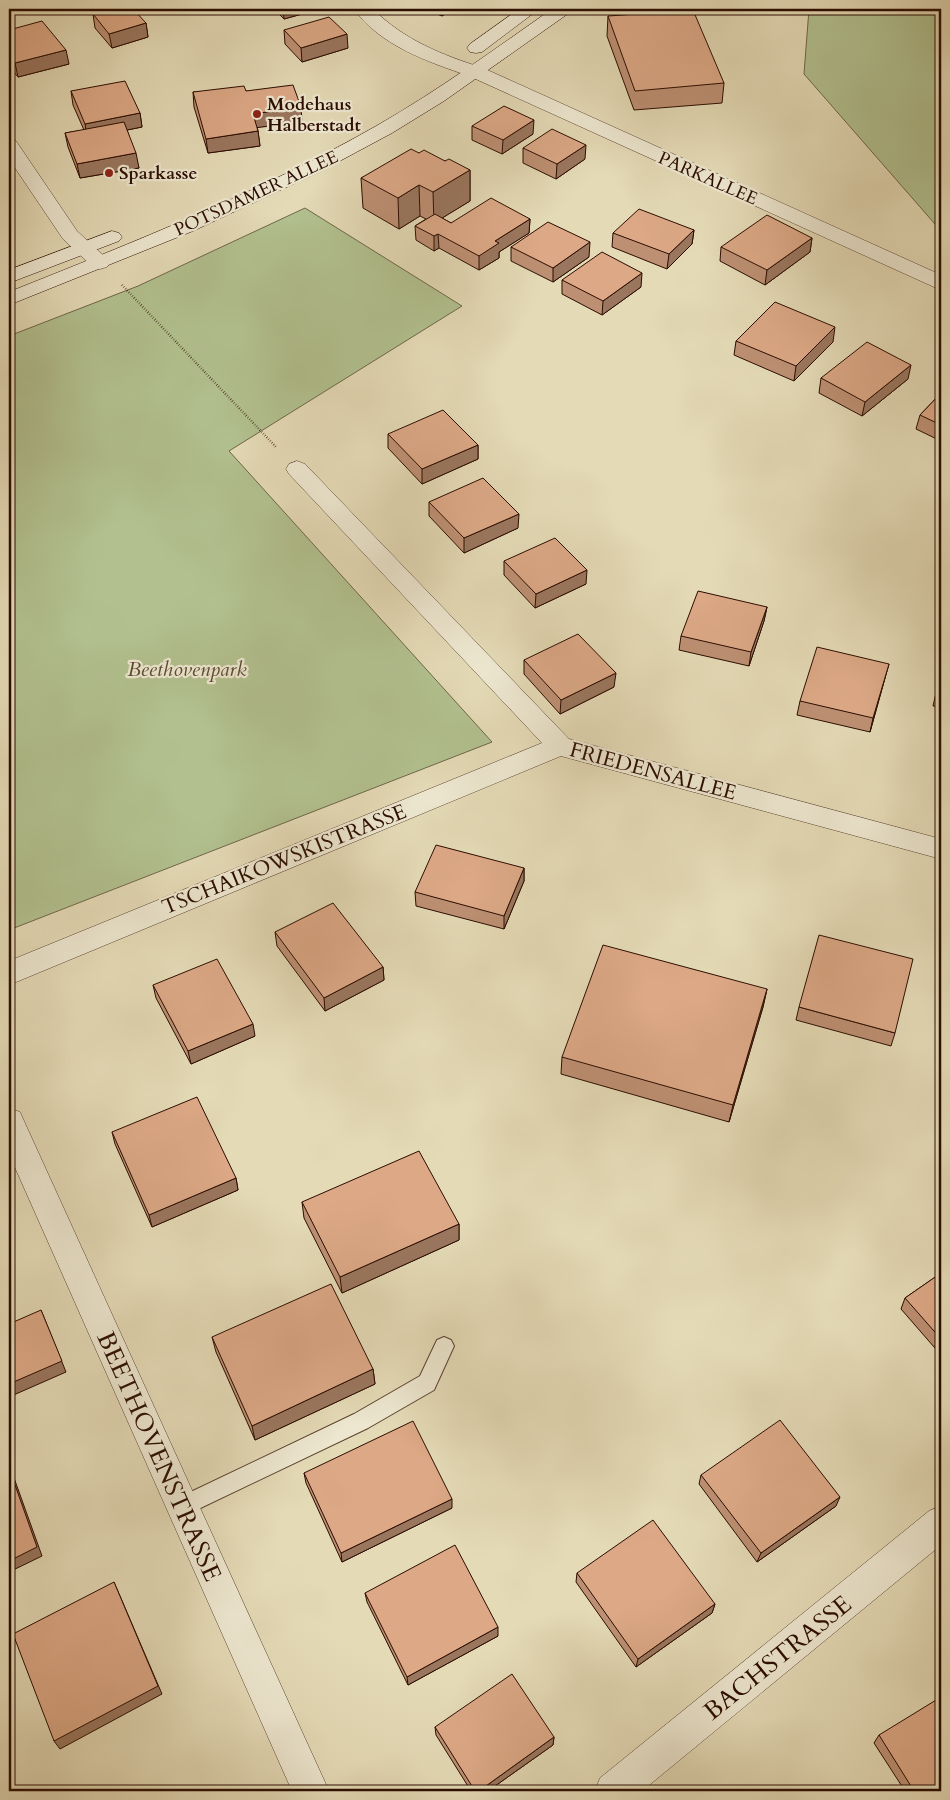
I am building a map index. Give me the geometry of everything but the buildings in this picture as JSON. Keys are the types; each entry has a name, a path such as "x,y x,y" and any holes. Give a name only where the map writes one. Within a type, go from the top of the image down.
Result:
{"street":[{"name":"PARKALLEE","path":"363,9 376,22 413,49 476,72 941,283"},
{"path":"437,75 530,9"},
{"name":"POTSDAMER ALLEE","path":"9,300 93,256 278,185 359,144 476,72 563,9"},
{"path":"9,145 70,235 93,256"},
{"name":"POTSDAMER ALLEE","path":"225,189 260,173"},
{"name":"POTSDAMER ALLEE","path":"9,277 93,256 132,229"},
{"name":"FRIEDENSALLEE","path":"297,469 560,746 941,849"},
{"name":"TSCHAIKOWSKISTRASSE","path":"9,973 560,746"},
{"name":"BEETHOVENSTRASSE","path":"9,1121 311,1791"},
{"name":"BACHSTRASSE","path":"613,1791 941,1523"}],"lane":[{"path":"183,1506 362,1421 427,1383 444,1346"}],"path":[{"path":"93,256 297,469"}],"green space":[{"path":"809,9 941,9 941,231 804,74"},
{"name":"Beethovenpark","path":"305,208 462,306 229,451 492,742 9,930 9,336 138,286"}],"place":[{"name":"Modehaus Halberstadt","path":"257,114"},
{"name":"Sparkasse","path":"109,173"}]}
